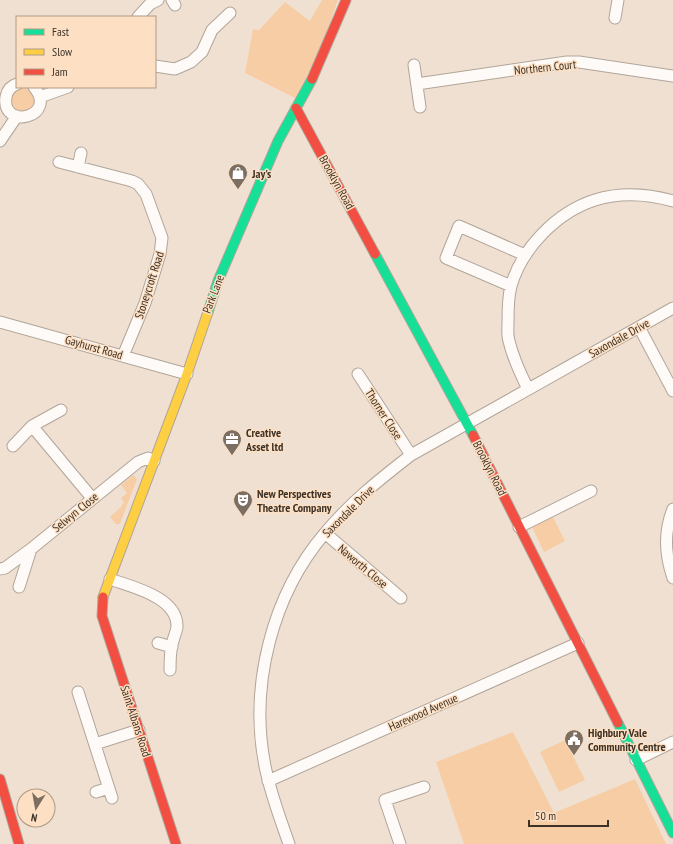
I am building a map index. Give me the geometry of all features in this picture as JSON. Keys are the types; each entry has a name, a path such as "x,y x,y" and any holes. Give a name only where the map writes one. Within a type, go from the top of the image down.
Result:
{"street":[{"path":"139,16 150,4 158,0"},
{"name":"Park Lane","path":"103,598 187,374 218,281 278,141 311,82 346,0"},
{"path":"615,18 618,0"},
{"path":"156,66 175,69 191,62 202,52 212,30 230,13"},
{"name":"Northern Court","path":"417,84 567,62 673,76"},
{"path":"414,65 420,106"},
{"path":"16,85 9,89 3,105 12,114 27,117 36,112 40,102 37,92 53,94 66,88"},
{"name":"Brooklyn Road","path":"296,108 467,422 673,833"},
{"path":"0,141 17,116"},
{"path":"78,167 81,153"},
{"name":"Stoneycroft Road","path":"59,162 132,181 138,184 146,194 162,238 160,254 145,303 123,356"},
{"path":"528,389 517,366 508,340 508,313 511,286 525,255 543,233 566,213 595,200 621,195 655,196 673,202"},
{"path":"511,286 446,258 459,226 525,255"},
{"name":"Saxondale Drive","path":"289,844 268,781 262,745 261,700 268,647 276,620 289,587 324,533 364,493 411,455 467,422 673,308"},
{"name":"Gayhurst Road","path":"0,322 187,374"},
{"path":"639,327 673,391"},
{"name":"Thorner Close","path":"358,374 411,455"},
{"path":"13,446 32,426 61,410"},
{"path":"32,426 92,498"},
{"name":"Selwyn Close","path":"0,569 5,568 31,549 138,462 148,458 154,460"},
{"path":"519,526 590,491"},
{"path":"673,509 667,532 667,553 673,578"},
{"name":"Naworth Close","path":"324,533 402,598"},
{"path":"19,587 31,549"},
{"path":"110,579 160,598 170,606 175,617 177,627 172,647 170,670"},
{"name":"Saint Albans Road","path":"103,598 102,616 176,844"},
{"name":"Harewood Avenue","path":"268,781 578,642"},
{"path":"158,643 172,647"},
{"path":"78,692 111,793 96,792"},
{"path":"95,744 139,730"},
{"path":"636,760 673,742"},
{"path":"0,779 19,844"},
{"path":"400,844 385,800 424,787"}],"shaded area":[{"path":"322,0 338,0 319,53 295,98 245,73 253,29 259,30 285,2 310,21"},
{"path":"23,88 31,92 35,100 31,108 23,112 15,108 11,100 15,92"},
{"path":"133,475 137,479 120,524 116,524 110,517 121,507 124,502 121,498 127,493 121,485"},
{"path":"553,517 565,541 544,552 532,527"},
{"path":"513,732 554,813 635,779 666,844 464,844 436,762"},
{"path":"565,740 585,780 559,792 540,752"}],"traffic: fast":[{"path":"208,312 218,281 278,141 312,79"},
{"path":"375,254 473,435"},
{"path":"618,723 673,833"}],"traffic: slow":[{"path":"103,597 187,374 208,312"}],"traffic: jam":[{"path":"312,79 346,0"},
{"path":"296,108 375,254"},
{"path":"473,435 618,723"},
{"path":"103,597 102,616 176,844"},
{"path":"0,779 19,844"}],"place":[{"name":"Jay's","path":"238,190"},
{"name":"Creative Asset ltd","path":"232,456"},
{"name":"New Perspectives Theatre Company","path":"243,517"},
{"name":"Highbury Vale Community Centre","path":"574,756"}]}
